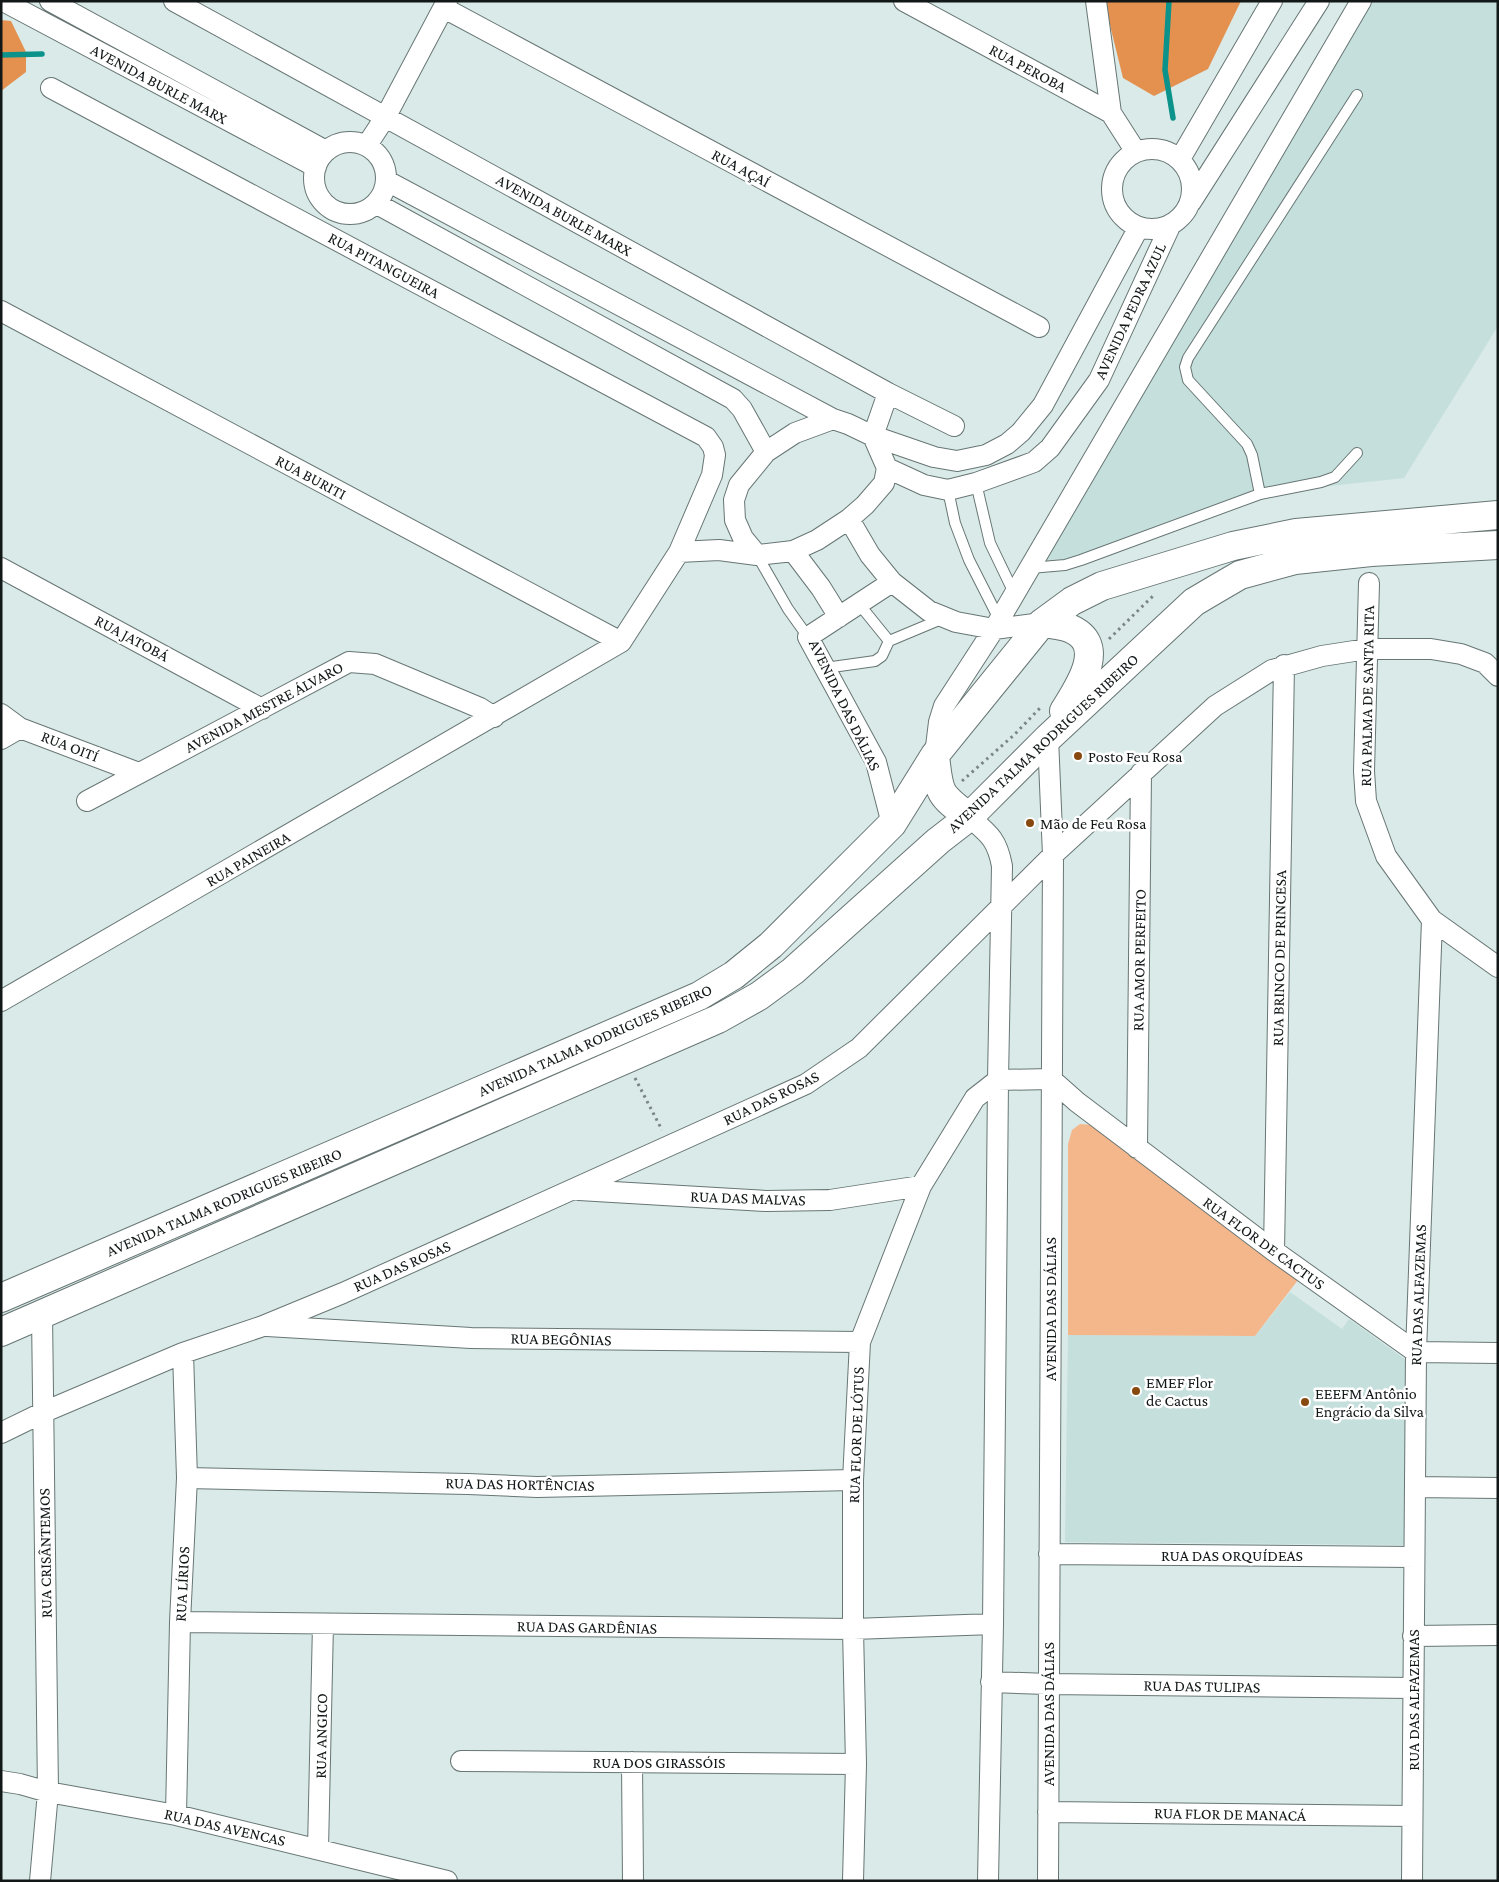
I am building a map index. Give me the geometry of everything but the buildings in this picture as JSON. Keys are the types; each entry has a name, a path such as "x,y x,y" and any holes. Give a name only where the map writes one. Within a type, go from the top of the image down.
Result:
{"main road":[{"name":"AVENIDA TALMA RODRIGUES RIBEIRO","path":"1,1298 699,996 734,975 771,945 892,824 935,755 1042,623 1072,601 1102,586 1234,546 1296,533 1498,514"},
{"name":"AVENIDA TALMA RODRIGUES RIBEIRO","path":"1,1332 626,1060 718,1019 759,996 793,971 938,841 969,817 1048,738 1194,602 1240,575 1305,559 1371,552 1498,545"},
{"path":"1042,623 1068,627 1082,636 1089,646 1088,665 1082,682 1048,738"},
{"path":"935,755 938,784 944,797 969,817"}],"street":[{"name":"AVENIDA BURLE MARX","path":"3,1 321,159"},
{"name":"AVENIDA BURLE MARX","path":"50,1 321,159"},
{"name":"AVENIDA BURLE MARX","path":"174,1 888,393 954,426"},
{"name":"RUA PEROBA","path":"904,1 1111,113 1136,152"},
{"path":"1096,1 1111,113"},
{"path":"1180,159 1272,1"},
{"path":"1189,206 1193,190 1190,173 1180,159 1170,153 1159,149 1147,149 1136,152 1124,160 1116,171 1112,184 1113,197 1118,210 1127,220 1139,227 1155,229 1171,224 1182,217 1189,206 1319,1"},
{"path":"935,755 938,722 944,706 997,624 1361,1"},
{"path":"366,145 386,116 446,4"},
{"name":"RUA AÇAÍ","path":"446,4 1039,328"},
{"name":"RUA PITANGUEIRA","path":"51,88 706,437 713,447 715,455 712,475 679,552"},
{"path":"354,142 366,145 374,150 382,160 387,181 384,193 376,204 366,211 342,214 323,202 316,192 314,177 321,159 342,143 354,142"},
{"path":"387,181 833,419 873,436 887,468 884,483 865,505 849,519 818,540 793,551 757,555 719,550 679,552 621,642 494,717"},
{"path":"376,204 733,399 742,409 766,452"},
{"path":"319,230 330,208"},
{"name":"AVENIDA PEDRA AZUL","path":"887,468 924,485 948,490 976,483 1034,462 1050,448 1100,380 1171,224"},
{"name":"AVENIDA PEDRA AZUL","path":"873,436 934,457 957,461 986,455 1007,444 1021,432 1043,405 1139,227"},
{"name":"RUA BURITI","path":"1,311 621,642"},
{"path":"873,436 888,393"},
{"path":"757,555 743,538 735,520 734,500 739,485 766,452 795,433 833,419"},
{"path":"849,519 870,555 892,582 929,611 944,618 997,624 1042,623"},
{"path":"719,550 735,520"},
{"path":"793,551 821,588 839,617"},
{"name":"RUA JATOBÁ","path":"1,568 262,709"},
{"name":"AVENIDA DAS DÁLIAS","path":"892,582 808,637 876,762 892,824"},
{"name":"RUA PALMA DE SANTA RITA","path":"1370,583 1366,648 1364,772 1366,801 1386,856 1432,920 1498,967"},
{"name":"RUA DAS ROSAS","path":"1,1433 44,1412 183,1353 263,1326 342,1293 806,1084 859,1048 1052,855 1215,706 1272,670 1284,665 1322,656 1366,648 1431,650 1461,654 1485,663 1498,676"},
{"name":"AVENIDA MESTRE ÁLVARO","path":"88,801 349,662 375,664 480,708 494,717"},
{"name":"RUA BRINCO DE PRINCESA","path":"1274,1251 1284,665"},
{"path":"1,714 20,728"},
{"name":"RUA PAINEIRA","path":"1,1001 494,717"},
{"name":"RUA OITÍ","path":"1,739 20,728 139,773"},
{"name":"AVENIDA DAS DÁLIAS","path":"1048,738 1052,855 1048,1881"},
{"name":"RUA AMOR PERFEITO","path":"1137,1148 1141,773"},
{"path":"969,817 992,837 999,849 1002,866 988,1881"},
{"name":"RUA DAS ALFAZEMAS","path":"1412,1881 1416,1352 1432,920"},
{"path":"998,1080 1050,1080"},
{"name":"RUA FLOR DE LÓTUS","path":"853,1881 856,1764 853,1629 853,1480 860,1342 921,1186 975,1098 998,1080"},
{"name":"RUA FLOR DE CACTUS","path":"1050,1080 1274,1251 1416,1352"},
{"name":"RUA DAS MALVAS","path":"574,1189 766,1200 830,1200 921,1186"},
{"name":"RUA CRISÂNTEMOS","path":"40,1881 48,1792 42,1314"},
{"name":"RUA BEGÔNIAS","path":"263,1326 471,1338 860,1342"},
{"path":"1416,1352 1498,1353"},
{"name":"RUA LÍRIOS","path":"176,1815 180,1622 187,1478 183,1353"},
{"name":"RUA DAS HORTÊNCIAS","path":"187,1478 537,1487 853,1480"},
{"path":"1415,1487 1498,1488"},
{"name":"RUA DAS ORQUÍDEAS","path":"1049,1554 1414,1557"},
{"name":"RUA DAS GARDÊNIAS","path":"180,1622 853,1629 993,1624"},
{"name":"RUA ANGICO","path":"318,1848 324,1624"},
{"path":"1413,1636 1498,1635"},
{"name":"RUA DAS TULIPAS","path":"991,1682 1413,1688"},
{"name":"RUA DOS GIRASSÓIS","path":"461,1761 856,1764"},
{"path":"632,1762 633,1881"},
{"name":"RUA DAS AVENCAS","path":"1,1781 48,1792 176,1815 318,1848 447,1881"},
{"name":"RUA FLOR DE MANACÁ","path":"1048,1812 1412,1816"}],"lane":[{"path":"1260,494 1252,455 1247,444 1188,380 1185,367 1188,358 1357,95"},
{"path":"1029,568 1065,565 1260,494 1321,482 1335,477 1357,453"},
{"path":"976,483 990,543 1014,593"},
{"path":"948,490 955,523 997,624"},
{"path":"757,555 788,609 808,637"},
{"path":"859,604 889,641"},
{"path":"825,668 875,661 882,656 889,641 944,618"}],"path":[{"path":"626,1060 670,1146"}],"shaded area":[{"path":"1104,1 1241,1 1208,69 1154,96 1123,78"},
{"path":"1366,1 1498,1 1498,326 1404,478 1274,492 1052,573 1039,558"},
{"path":"1,20 11,21 26,52 26,72 1,91"},
{"path":"1080,1124 1092,1125 1298,1280 1255,1336 1068,1335 1068,1144 1072,1130"},
{"name":"EEEFM Antônio Engrácio da Silva","path":"1290,1292 1342,1329 1349,1319 1406,1360 1404,1545 1065,1542 1068,1335 1255,1336"}],"waterway":[{"path":"1169,1 1165,70 1173,118"},
{"path":"1,55 42,54"}],"place":[{"name":"Posto Feu Rosa","path":"1078,756"},
{"name":"Mão de Feu Rosa","path":"1030,823"},
{"name":"EMEF Flor de Cactus","path":"1136,1391"},
{"name":"EEEFM Antônio Engrácio da Silva","path":"1305,1402"}]}
